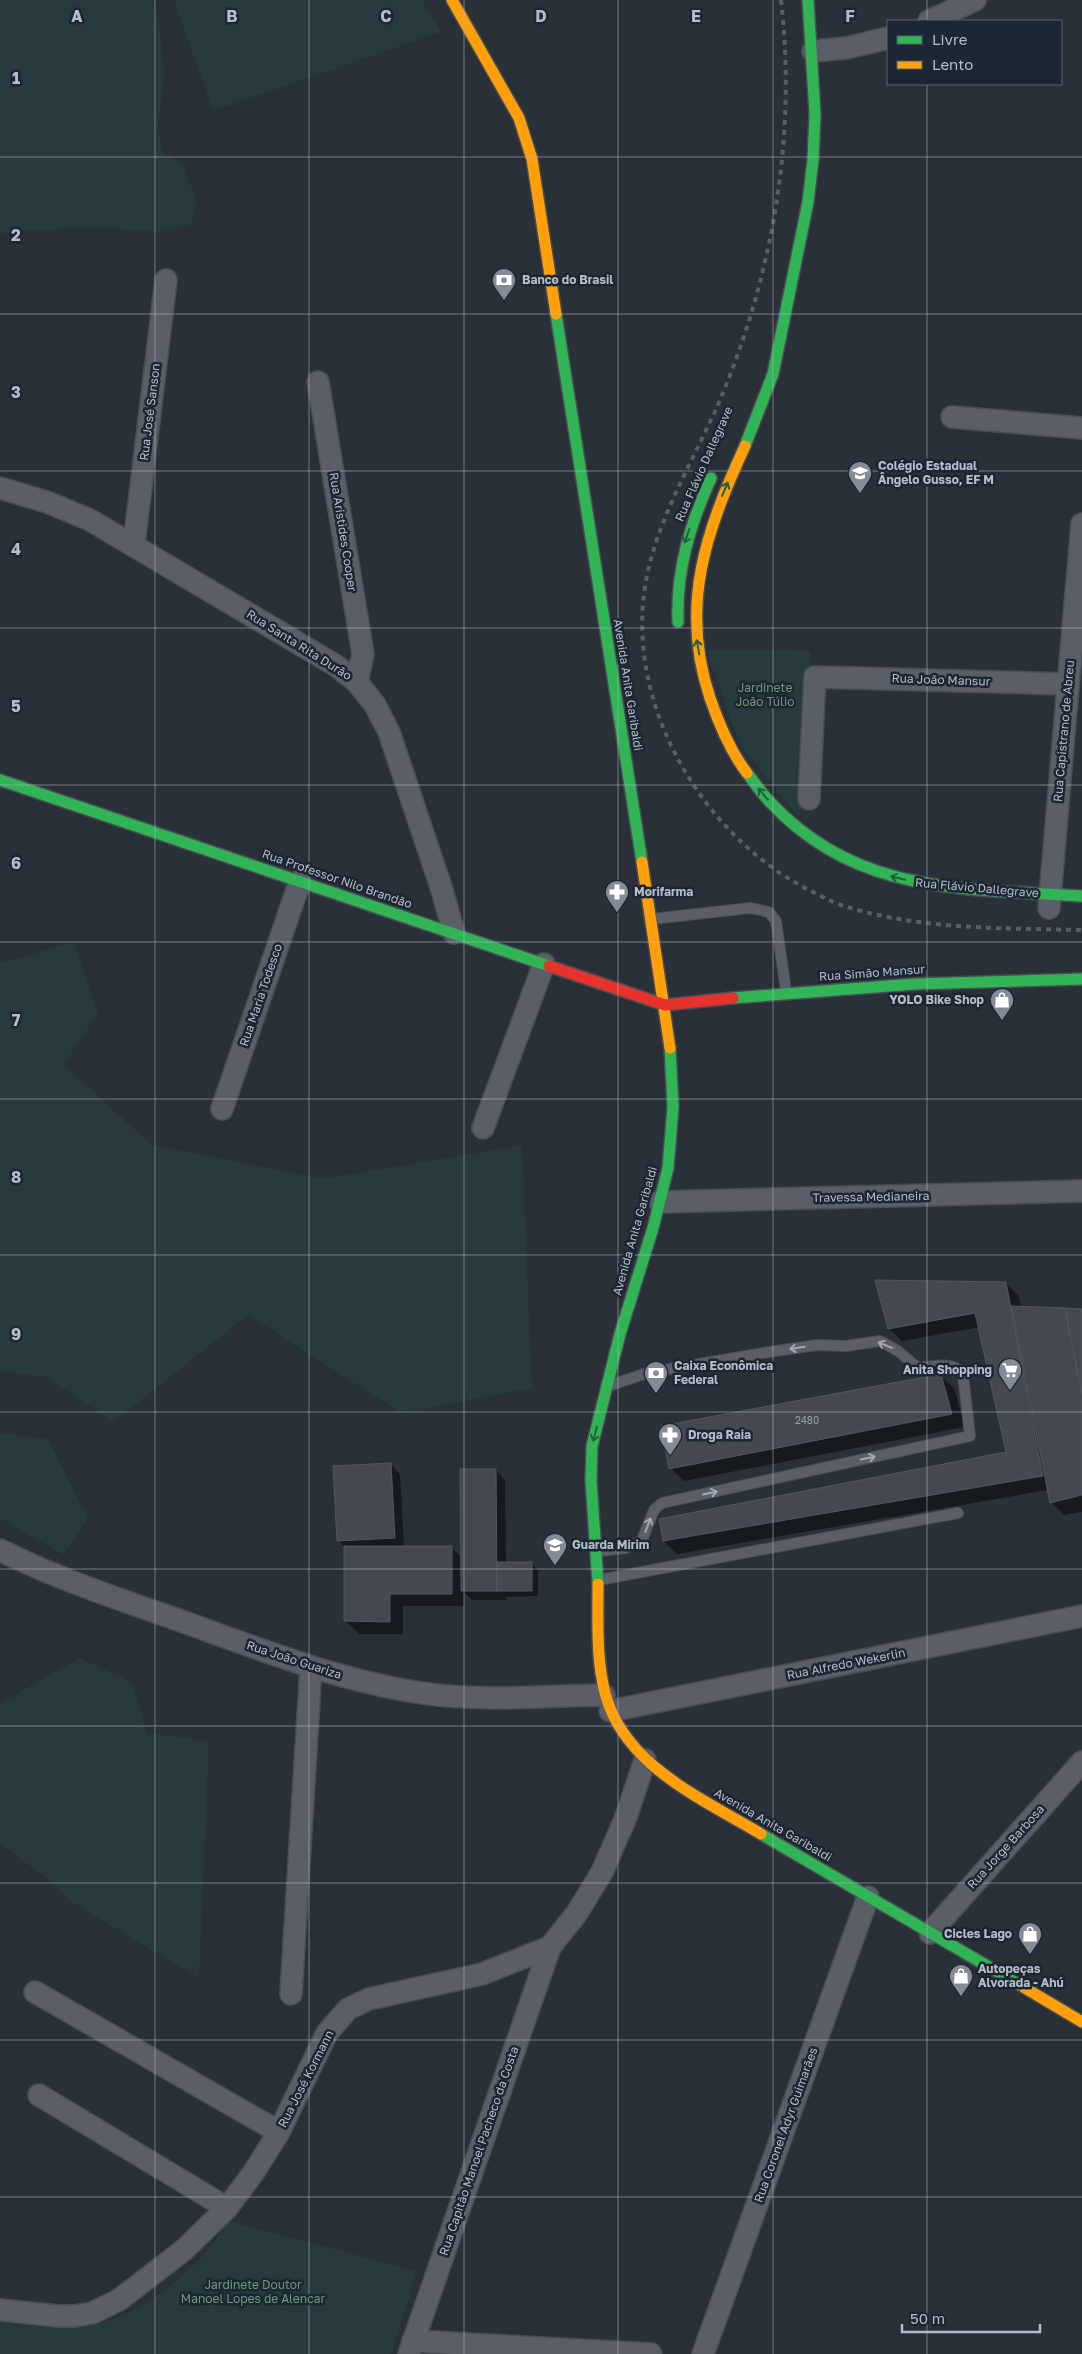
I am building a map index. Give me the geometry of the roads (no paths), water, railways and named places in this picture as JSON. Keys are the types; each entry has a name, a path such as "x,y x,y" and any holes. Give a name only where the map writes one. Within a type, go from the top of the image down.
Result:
{"main road":[{"name":"Avenida Anita Garibaldi","path":"452,0 519,118 532,159 665,1005 673,1071 674,1103 670,1152 660,1202 621,1329 592,1444 590,1486 598,1551 599,1662 607,1703 625,1736 645,1760 688,1791 1082,2022"},
{"name":"Rua Flávio Dallegrave","path":"808,0 813,51 814,133 811,182 794,281 773,375 764,401 712,522 698,580 696,642 709,698 724,737 762,794 784,817 832,853 893,878 920,883 1051,905 1082,896"},
{"name":"Rua Flávio Dallegrave","path":"760,377 781,333"},
{"name":"Rua Flávio Dallegrave","path":"678,632 678,584 683,546 694,515 717,465"},
{"name":"Rua Professor Nilo Brandão","path":"0,780 665,1005"},
{"name":"Rua Simão Mansur","path":"665,1005 786,993 915,984 1082,979"},
{"name":"Avenida Anita Garibaldi","path":"607,1387 609,1424"},
{"name":"Avenida Anita Garibaldi","path":"598,1551 604,1503"}],"street":[{"path":"931,20 975,0"},
{"path":"813,51 846,48 887,38"},
{"name":"Rua José Sanson","path":"134,544 166,280"},
{"name":"Rua Aristides Cooper","path":"318,382 363,654 357,682"},
{"path":"952,417 1082,428"},
{"name":"Rua Santa Rita Durão","path":"0,488 70,510 134,544 335,665 357,682 375,706 395,747 442,890 454,933"},
{"name":"Rua Capistrano de Abreu","path":"1051,905 1082,524"},
{"name":"Rua João Mansur","path":"808,798 815,677 1068,684"},
{"name":"Rua Maria Todesco","path":"222,1109 300,881"},
{"path":"483,1128 544,964"},
{"name":"Travessa Medianeira","path":"660,1202 1082,1192"},
{"name":"Rua João Guariza","path":"0,1550 70,1581 311,1667 397,1688 449,1696 607,1703"},
{"name":"Rua Alfredo Wekerlin","path":"607,1703 1082,1616"},
{"path":"291,1994 311,1667"},
{"name":"Rua José Kormann","path":"0,2310 75,2316 106,2308 186,2249 227,2208 254,2172 279,2132 327,2033 348,2009 368,1999 482,1974 550,1947 577,1913 602,1872 626,1817 645,1760"},
{"name":"Rua Jorge Barbosa","path":"930,1933 1082,1762"},
{"name":"Rua Coronel Adyr Guimarães","path":"703,2354 868,1897"},
{"name":"Rua Capitão Manoel Pacheco da Costa","path":"411,2348 550,1947"},
{"path":"35,1992 279,2132"},
{"path":"39,2096 227,2208"},
{"path":"411,2348 651,2354"}],"lane":[{"path":"650,919 750,908 769,912 776,921 786,993"},
{"path":"598,1551 626,1548 642,1540 654,1510 662,1503 970,1436 960,1370 954,1366 918,1368 898,1351 880,1341 846,1346 817,1345 647,1373 607,1387"},
{"path":"598,1580 958,1513"}],"railway":[{"path":"781,0 785,52 782,156 776,208 766,259 736,359 717,407 673,498 648,569 644,594 643,639 649,684 663,728 684,769 710,808 741,842 776,870 815,893 844,906 902,920 992,928 1082,930"}],"place":[{"name":"Banco do Brasil","path":"504,301"},
{"name":"Colégio Estadual Ângelo Gusso, EF M","path":"860,494"},
{"name":"Morifarma","path":"617,913"},
{"name":"YOLO Bike Shop","path":"1002,1021"},
{"name":"Anita Shopping","path":"1010,1391"},
{"name":"Caixa Econômica Federal","path":"656,1394"},
{"name":"Droga Raia","path":"670,1456"},
{"name":"Guarda Mirim","path":"555,1566"},
{"name":"Cicles Lago","path":"1030,1955"},
{"name":"Autopeças Alvorada - Ahú","path":"961,1997"}],"park label":[{"name":"Jardinete João Túlio","path":"765,695"},
{"name":"Jardinete Doutor Manoel Lopes de Alencar","path":"253,2292"}]}
